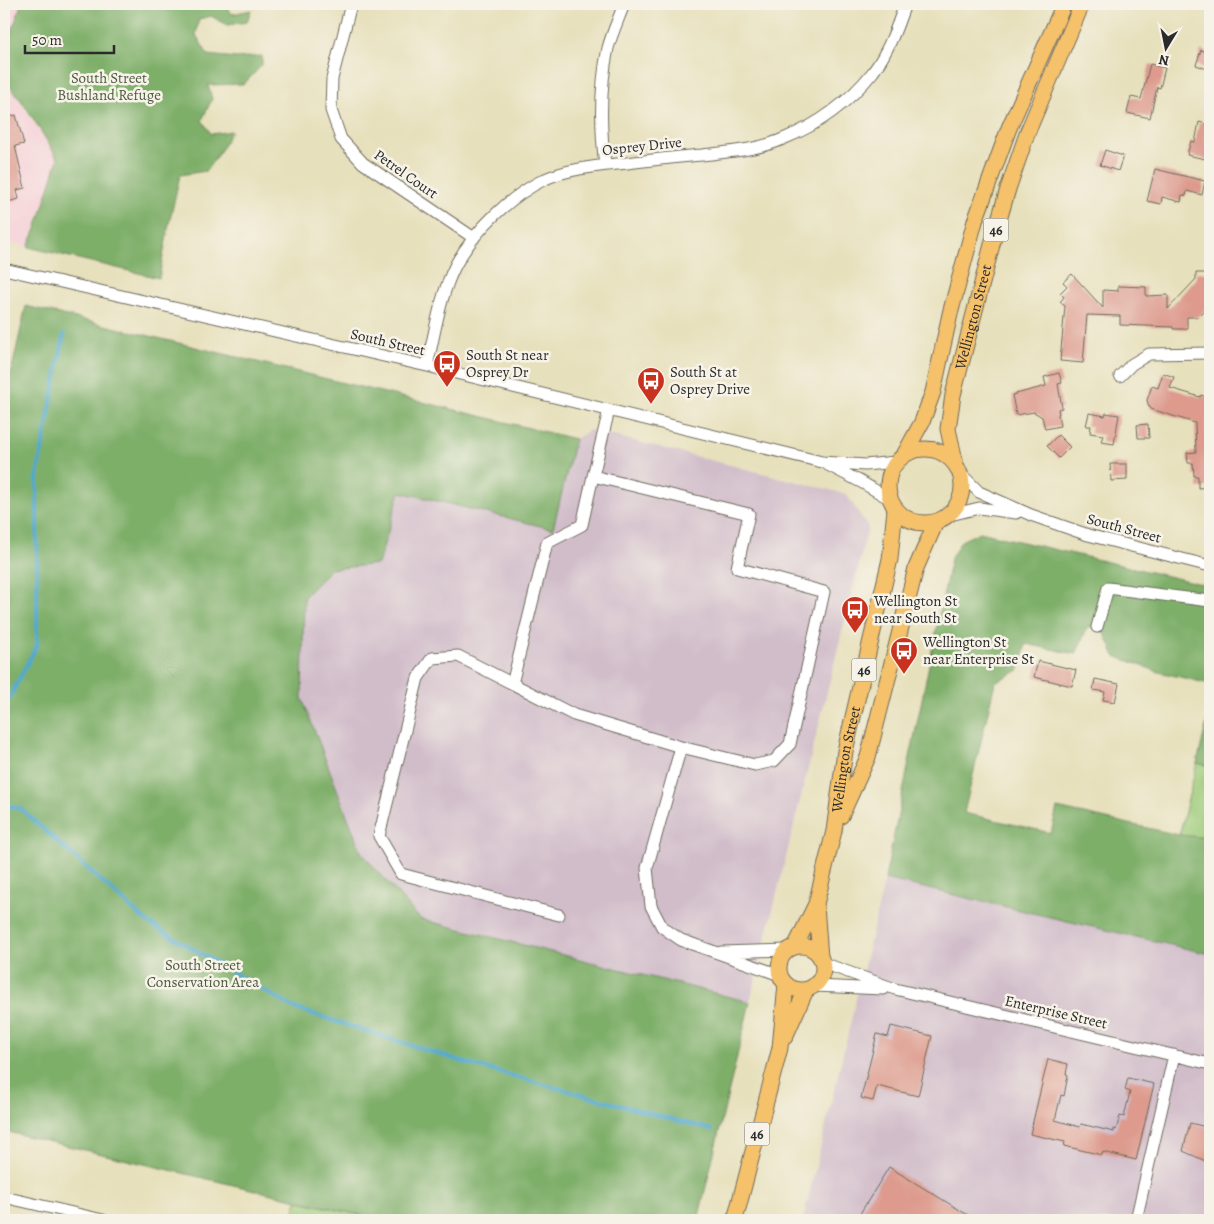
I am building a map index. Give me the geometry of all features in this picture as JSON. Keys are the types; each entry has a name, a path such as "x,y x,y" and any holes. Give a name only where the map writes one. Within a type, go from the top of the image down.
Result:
{"main road":[{"name":"Wellington Street","path":"792,949 816,904 834,831 845,751 890,559 893,504 887,486 890,473 922,422 934,392 950,314 975,221 1009,128 1064,4"},
{"name":"Wellington Street","path":"950,515 960,499 963,486 948,429 953,396 994,236 1028,131 1082,4"},
{"path":"900,459 917,450 930,449 940,452 951,459 958,469"},
{"path":"893,504 902,516 913,522 923,524 936,522 950,515"},
{"name":"Wellington Street","path":"834,831 868,757 916,568 936,522"},
{"name":"Wellington Street","path":"816,904 821,960"},
{"path":"792,949 809,948 821,960"},
{"name":"46","path":"780,1048 783,980 780,961 792,949"},
{"name":"46","path":"735,1220 780,1048 810,988 822,976 821,960"},
{"path":"783,980 798,990 810,988"}],"street":[{"name":"Petrel Court","path":"351,4 332,79 331,110 341,139 363,164 474,238"},
{"path":"605,165 602,139 602,83 609,46 624,4"},
{"name":"Osprey Drive","path":"427,366 444,293 456,264 474,238 493,217 517,197 546,179 577,169 752,148 783,140 815,124 846,101 873,71 892,39 905,4"},
{"name":"South Street","path":"4,269 427,366 822,462 865,465 900,459"},
{"path":"1120,376 1132,364 1149,354 1210,353"},
{"path":"512,684 547,543 582,525 609,410"},
{"name":"South Street","path":"822,462 861,482 893,504"},
{"name":"South Street","path":"958,469 979,492 1030,516 1088,535 1210,566"},
{"path":"559,915 401,874 379,836 418,678 432,658 458,656 574,715 681,747 755,765 774,761 790,744 824,592 737,568 749,514 593,476"},
{"name":"South Street","path":"950,515 979,508 1030,516"},
{"path":"1097,627 1108,588 1210,601"},
{"path":"681,747 647,868 650,906 662,927 681,940 783,980"},
{"path":"715,952 792,949"},
{"name":"Enterprise Street","path":"821,960 895,989 1210,1064"},
{"name":"Enterprise Street","path":"810,988 895,989"},
{"path":"1136,1220 1174,1055"},
{"path":"4,1196 103,1220"}],"shaded area":[{"path":"4,4 29,4 9,85 58,159 28,247 4,241"},
{"path":"590,430 846,494 868,527 750,1002 420,919 361,852 302,698 304,597 331,569 378,564 400,492 553,529 575,439"},
{"path":"885,879 1210,954 1210,1220 803,1220"}],"green space":[{"name":"South Street Bushland Refuge","path":"21,4 225,4 232,14 251,10 247,22 227,25 211,16 199,19 196,35 208,55 236,58 262,56 262,65 244,84 208,85 212,99 202,120 211,134 231,131 221,150 206,171 180,175 159,278 28,247 36,229 58,159 26,107 9,85 9,40"},
{"name":"South Street Conservation Area","path":"26,306 575,439 553,529 400,492 378,564 331,569 304,597 302,698 361,852 420,919 750,1002 698,1220 382,1220 4,1131 4,404"},
{"path":"980,532 1210,586 1210,684 1159,672 1115,656 1103,629 1088,626 1076,654 1026,644 1019,670 995,682 964,813 1051,833 1057,808 1179,835 1210,838 1210,954 885,879 951,558 961,541"},
{"path":"1210,709 1210,766 1197,763"},
{"path":"1197,763 1210,766 1210,838 1179,836"},
{"path":"297,1201 382,1220 292,1220"}],"building":[{"path":"1201,50 1210,53 1210,70 1196,65"},
{"path":"1150,64 1165,68 1160,88 1157,87 1150,118 1127,113 1131,97 1141,99"},
{"path":"16,115 24,144 15,146 25,188 17,190 19,199 4,203 4,184 6,184 4,173 4,118"},
{"path":"1199,122 1210,125 1210,160 1187,155 1191,141 1195,142"},
{"path":"1105,150 1123,156 1118,171 1100,165"},
{"path":"1155,169 1205,181 1202,195 1187,191 1186,196 1182,195 1181,202 1162,197 1161,204 1147,201"},
{"path":"1196,273 1210,273 1210,305 1198,317 1187,317 1187,329 1120,325 1120,316 1087,315 1083,363 1060,361 1065,306 1060,302 1064,297 1060,293 1067,286 1063,282 1072,274 1103,308 1103,290 1118,291 1118,286 1146,287 1146,296 1168,295 1168,309 1196,279"},
{"path":"1059,373 1062,383 1058,384 1062,408 1058,409 1060,426 1045,429 1042,417 1034,412 1016,415 1012,395 1046,386 1044,377"},
{"path":"1163,373 1174,377 1170,388 1210,398 1210,412 1206,425 1207,452 1210,452 1210,487 1198,488 1198,476 1194,476 1193,463 1188,463 1187,453 1196,452 1195,423 1151,409 1148,404 1147,400 1152,386 1158,388"},
{"path":"1089,413 1105,416 1106,413 1119,415 1114,444 1101,442 1103,435 1090,433 1091,426 1086,426"},
{"path":"1148,424 1149,438 1138,438 1137,425"},
{"path":"1058,435 1070,447 1059,458 1047,446"},
{"path":"1110,464 1127,464 1127,480 1111,481"},
{"path":"1038,661 1076,670 1072,686 1034,677"},
{"path":"1095,679 1119,684 1115,702 1103,700 1105,692 1093,690"},
{"path":"891,1026 932,1036 918,1096 877,1086 873,1101 861,1098 877,1034 888,1037"},
{"path":"1048,1059 1068,1064 1064,1096 1061,1095 1055,1120 1080,1127 1081,1124 1114,1132 1120,1116 1124,1117 1130,1092 1125,1090 1128,1078 1154,1084 1136,1160 1103,1152 1102,1155 1064,1146 1065,1142 1030,1134"},
{"path":"1190,1123 1210,1128 1210,1163 1183,1151"},
{"path":"889,1167 976,1220 856,1220"}],"waterway":[{"path":"4,708 37,645 37,476 64,334"},
{"path":"4,804 21,809 147,922 294,1008 473,1065 712,1130"}],"place":[{"name":"South St near Osprey Dr","path":"447,388"},
{"name":"South St at Osprey Drive","path":"651,405"},
{"name":"Wellington St near South St","path":"855,634"},
{"name":"Wellington St near Enterprise St","path":"904,675"}]}
